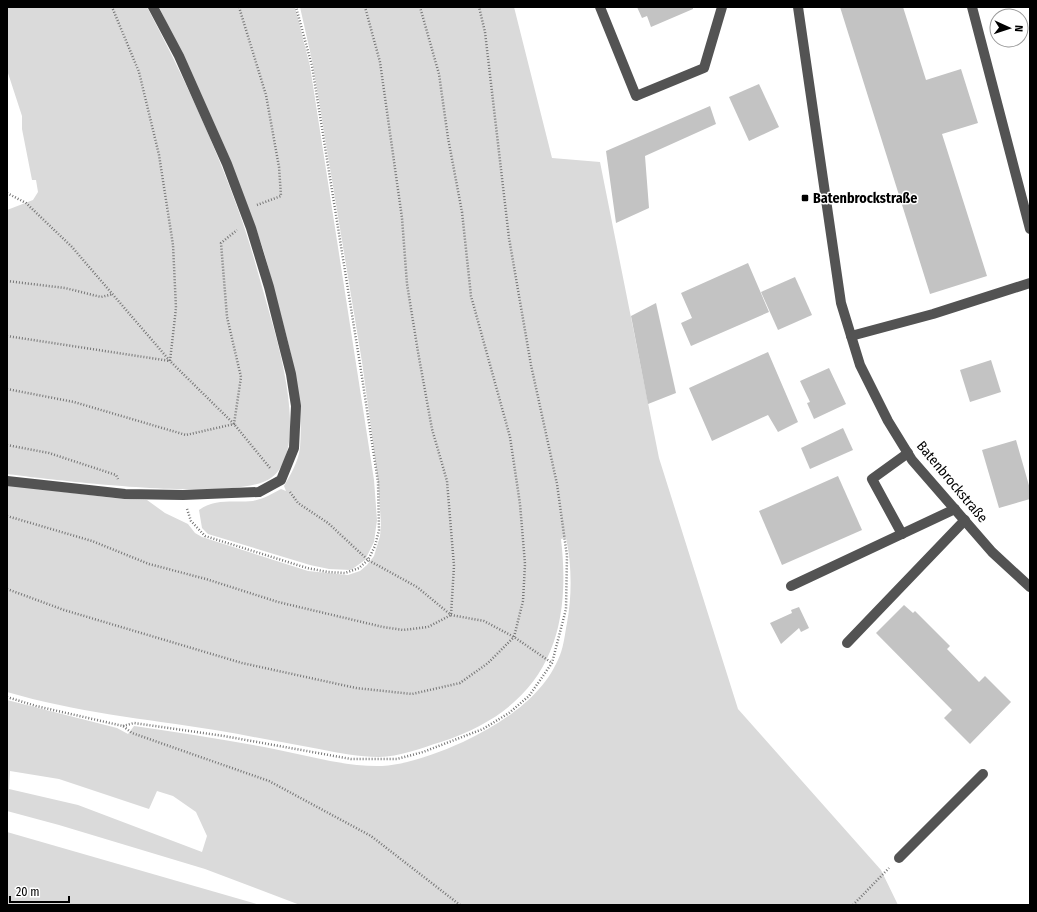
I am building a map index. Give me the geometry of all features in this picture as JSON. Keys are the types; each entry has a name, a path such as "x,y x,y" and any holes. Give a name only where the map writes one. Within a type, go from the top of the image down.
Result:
{"street":[{"path":"7,481 124,494 183,495 259,492 281,480 294,448 296,406 285,346 251,228 214,135 178,56 153,7"},
{"path":"600,7 636,96 704,68 722,7"},
{"name":"Batenbrockstraße","path":"798,7 841,303 860,365 888,421 908,454 992,552 1030,587"},
{"path":"972,7 1030,229"},
{"path":"851,336 933,314 1030,283"},
{"path":"902,534 872,479 908,454"},
{"path":"791,586 955,509"},
{"path":"847,643 965,520"},
{"path":"899,858 983,774"}],"path":[{"path":"112,7 139,72 159,155 172,245 176,308 170,361"},
{"path":"239,7 266,95 279,167 281,196 244,210"},
{"path":"183,495 191,520 205,536 307,568 328,572 345,573 359,568 368,560 375,546 379,530 378,482 312,66 296,7"},
{"path":"365,7 380,62 402,218 407,284 418,352 432,429 447,481 454,566 452,614"},
{"path":"7,589 78,614 242,663 356,688 412,694 460,683 488,663 514,637 523,601 525,564 520,504 510,437 471,296 462,212 448,138 439,74 420,7"},
{"path":"122,726 134,723 142,724 224,736 351,759 398,759 423,752 483,729 509,713 529,696 552,663 566,609 567,556 557,484 531,365 510,238 485,32 479,7"},
{"path":"7,193 26,203 72,247 170,361 234,424 281,480 298,503 328,523 368,560 417,587 452,614 484,621 514,637 552,663"},
{"path":"234,424 240,377 227,317 221,243 238,229 251,228"},
{"path":"7,281 65,288 102,297 113,294"},
{"path":"7,336 170,361"},
{"path":"7,389 74,402 186,435 234,424"},
{"path":"7,445 49,453 116,475 124,494"},
{"path":"7,516 92,541 149,564 206,579 278,602 383,627 403,630 428,627 452,614"},
{"path":"7,697 36,706 122,726 132,733 269,781 371,836 460,905"},
{"path":"852,905 899,858"}],"shaded area":[{"path":"7,7 147,7 197,108 219,160 251,248 279,347 288,397 290,422 289,445 283,464 271,478 252,485 222,489 185,489 144,488 63,481 7,474 7,210 33,200 38,192 36,180 32,180 22,129 22,116 7,70"},
{"path":"159,7 295,7 310,66 374,480 377,520 374,542 365,560 351,570 329,569 310,565 208,534 202,528 199,510 205,506 218,502 253,501 264,498 281,489 286,491 284,486 296,463 300,448 300,411 292,358 261,243 239,183 214,124"},
{"path":"300,7 514,7 552,158 600,162 659,458 738,709 881,870 898,905 300,905 205,869 7,811 7,700 117,728 128,734 134,726 274,749 342,763 382,766 403,763 434,754 478,735 507,717 533,696 544,684 560,655 570,602 570,570 566,538 561,539 563,576 561,609 555,639 543,666 526,690 504,711 475,728 441,742 410,752 387,757 349,754 215,730 84,710 7,692 7,485 114,498 147,500 165,513 188,524 195,533 202,537 308,571 348,575 360,571 374,556 380,536 381,525 378,480 362,362 313,65","holes":["10,771 59,779 149,809 157,791 173,796 196,812 207,836 202,852 78,805 9,789"]},
{"path":"7,832 260,905 7,905"}],"building":[{"path":"637,7 693,7 693,9 651,27 647,16 642,18"},
{"path":"840,7 903,7 926,80 961,69 978,123 942,134 987,276 930,294"},
{"path":"759,84 779,127 749,141 729,97"},
{"path":"710,106 716,124 645,156 649,208 616,223 606,151"},
{"path":"748,263 769,312 691,346 681,323 692,318 681,293"},
{"path":"795,277 812,315 778,330 761,292"},
{"path":"656,303 676,393 648,404 631,316"},
{"path":"768,352 798,422 778,432 768,415 712,441 689,388"},
{"path":"991,360 1001,392 970,402 960,370"},
{"path":"829,368 846,404 814,419 807,403 810,402 800,381"},
{"path":"843,428 853,450 810,469 801,448"},
{"path":"1016,440 1030,489 1030,499 999,508 982,450"},
{"path":"838,476 862,530 782,565 759,511"},
{"path":"904,605 913,613 915,611 950,646 947,649 979,682 985,676 1011,702 970,744 944,718 952,710 876,633"},
{"path":"799,607 809,628 801,632 799,628 781,644 770,623 792,613 791,610"}],"place":[{"name":"Batenbrockstraße","path":"805,198"}]}
